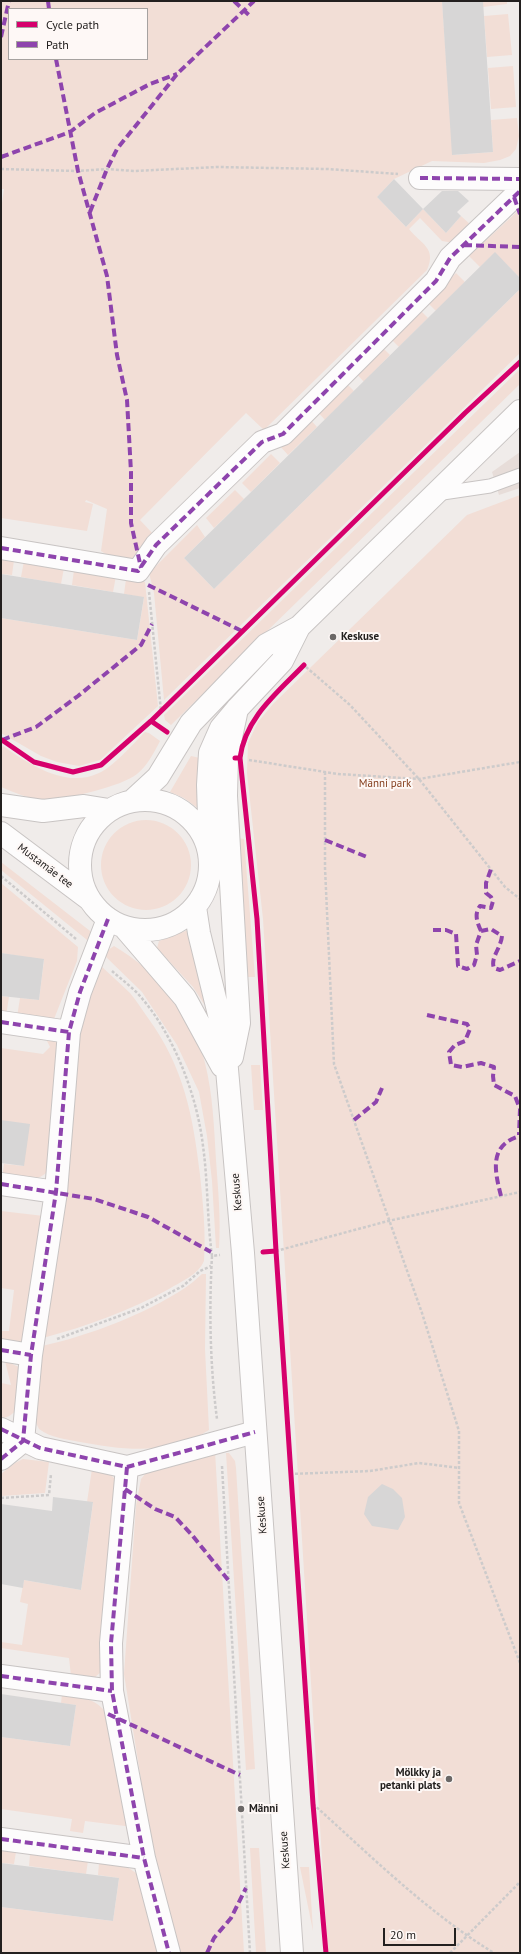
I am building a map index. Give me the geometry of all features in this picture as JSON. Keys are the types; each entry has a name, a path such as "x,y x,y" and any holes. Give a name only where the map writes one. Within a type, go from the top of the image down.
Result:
{"street":[{"path":"420,178 520,179"},
{"path":"1,548 138,571 156,545 262,442 283,434 436,281 450,258 520,191"},
{"path":"132,801 158,777 191,723 266,644 299,627 520,411"},
{"path":"210,859 204,838 192,820 174,807 154,800 132,801 109,810 94,823 84,841 79,860 81,881 89,899 116,923 143,931 163,928 181,920 195,907 204,892 209,876 210,859 208,785 210,753 221,728 282,661 299,627"},
{"name":"Keskuse","path":"228,1078 239,1023 226,796 227,756 237,709"},
{"path":"1,805 43,811 84,806 109,810"},
{"name":"Mustamäe tee","path":"1,833 89,899"},
{"name":"Keskuse","path":"195,907 199,933 224,1035 228,1078 243,1261 292,1953"},
{"path":"1,1459 23,1442 32,1349 56,1192 69,1032 80,992 95,955 116,923"},
{"name":"Keskuse","path":"116,923 185,998 209,1040 228,1078"},
{"path":"1,1022 69,1032"},
{"path":"1,1184 56,1192"},
{"path":"1,1350 32,1349"},
{"path":"1,1429 23,1442 40,1448 127,1467 255,1432"},
{"path":"127,1467 111,1643 112,1691 144,1858 169,1953"},
{"path":"1,1676 112,1691"},
{"path":"1,1839 144,1858"}],"lane":[{"path":"435,494 490,486 520,475"}],"path":[{"path":"1,169 78,171 107,169 134,171 218,167 319,168 393,173 420,178"},
{"path":"141,568 148,585 161,710"},
{"path":"298,671 304,665 350,705 419,778 505,887 520,899"},
{"path":"156,716 166,705"},
{"path":"247,759 325,772 419,778 520,762"},
{"path":"325,772 326,868 334,1064 422,1313 459,1431 459,1503 520,1663"},
{"path":"1,876 95,955 140,996 162,1026 182,1065 194,1099 203,1145 212,1256 210,1318 211,1365 223,1478 250,1953"},
{"path":"269,1252 388,1220 520,1192"},
{"path":"276,1243 277,1259"},
{"path":"212,1256 220,1255"},
{"path":"32,1349 141,1308 183,1286 200,1271 211,1266"},
{"path":"1,1498 49,1495 54,1451"},
{"path":"290,1474 370,1472 418,1463 460,1468"},
{"path":"290,1466 291,1482"},
{"path":"312,1796 313,1812"},
{"path":"313,1804 429,1907 466,1935 494,1953"},
{"path":"450,1953 466,1935 520,1882"}],"shaded area":[{"path":"520,452 520,488 499,495 492,472"}],"green space":[{"path":"1,1 442,1 453,155 493,152 491,120 517,118 519,136 516,149 510,156 500,160 484,163 432,161 394,179 377,197 406,227 423,209 446,233 461,216 472,226 454,243 442,241 420,218 409,229 429,251 430,263 427,270 264,430 246,413 140,520 154,535 131,562 112,558 101,551 107,509 86,500 85,502 93,504 87,531 1,518 1,210 4,189 1,189"},
{"path":"483,1 507,1 507,4 483,7"},
{"path":"508,14 512,55 487,57 484,16"},
{"path":"513,66 516,107 491,109 488,68"},
{"path":"520,209 520,278 495,253 480,267 469,256"},
{"path":"456,273 465,282 436,311 427,302"},
{"path":"520,289 520,353 164,700 154,593 149,573 197,525 205,537 184,558 214,589"},
{"path":"419,309 428,318 399,347 390,338"},
{"path":"381,346 390,355 364,382 355,372"},
{"path":"520,369 520,384 171,725 165,720 164,715"},
{"path":"345,382 354,391 325,420 316,410"},
{"path":"308,417 317,427 288,455 279,445"},
{"path":"271,454 280,463 251,492 242,483"},
{"path":"235,490 244,499 214,528 206,518"},
{"name":"Männi park","path":"520,495 520,1953 328,1953 263,919 247,773 248,743 258,722 273,704 467,515"},
{"path":"1,557 14,560 12,575 1,574"},
{"path":"24,561 64,568 61,584 21,577"},
{"path":"74,570 116,576 113,592 72,585"},
{"path":"126,579 145,582 158,706 100,760 79,766 57,762 41,756 1,733 1,618 137,640 144,598 124,594"},
{"path":"145,732 149,733 160,741 150,759 141,771 130,779 107,788 65,798 45,800 28,797 1,787 1,749 3,746 36,767 48,772 74,778 86,777 105,770 123,755"},
{"path":"191,756 200,758 199,809 184,798 170,792"},
{"path":"146,820 163,823 178,833 188,848 191,865 188,882 178,897 163,907 146,910 129,907 114,897 104,882 101,865 104,848 114,833 129,823"},
{"path":"237,838 244,839 255,977 246,977"},
{"path":"1,862 94,934 92,944 1,870"},
{"path":"1,883 78,947 77,961 54,1019 17,1017 20,998 39,1000 44,960 1,953"},
{"path":"188,930 211,1002 204,1004 193,987 157,948 159,941"},
{"path":"114,946 130,956 159,981 183,1011 200,1045 208,1075 213,1112 220,1226 219,1248 216,1248 212,1181 207,1136 199,1092 177,1045 142,992 104,955"},
{"path":"99,964 130,993 160,1036 170,1055 185,1093 194,1132 201,1186 205,1240 204,1261 194,1274 154,1297 92,1323 43,1338 79,1020"},
{"path":"1,996 9,997 6,1016 1,1015"},
{"path":"58,1037 49,1170 34,1179 22,1180 2,1178 4,1164 24,1166 1,1120 1,1048 43,1054 50,1047 46,1039"},
{"path":"251,1065 260,1065 263,1110 254,1110"},
{"path":"1,1211 44,1216 26,1339 20,1343 1,1342 1,1331 9,1331 14,1290 1,1288"},
{"path":"202,1274 206,1274 205,1349 209,1430 178,1444 146,1449 129,1449 64,1439 39,1429 35,1421 42,1346 98,1330 152,1307 185,1288"},
{"path":"5,1361 19,1367 20,1389 15,1411 7,1417 1,1419 1,1383 11,1385"},
{"path":"215,1451 244,1953 176,1953 163,1896 144,1798 124,1674 136,1506 141,1479 146,1473"},
{"path":"226,1453 229,1453 235,1461 236,1468 255,1769 246,1770"},
{"path":"23,1459 49,1462 45,1493 1,1496 1,1474 15,1463"},
{"path":"92,1469 106,1471 115,1479 101,1672 94,1678 71,1676 69,1658 1,1648 1,1642 22,1645 28,1604 20,1602 24,1580 81,1590 93,1503 87,1502"},
{"path":"62,1694 90,1700 100,1706 109,1718 133,1827 85,1821 83,1833 70,1831 72,1819 1,1809 1,1737 70,1746 76,1705 61,1703"},
{"path":"250,1848 259,1848 266,1953 256,1953"},
{"path":"1,1850 16,1852 14,1864 1,1863"},
{"path":"30,1854 88,1861 86,1874 29,1866"},
{"path":"99,1863 127,1867 142,1877 161,1953 1,1953 1,1907 113,1921 119,1878 98,1875"},
{"path":"300,1867 309,1867 313,1931"}],"building":[{"path":"442,1 483,1 493,152 452,155"},
{"path":"394,179 423,209 406,227 377,197"},
{"path":"442,191 458,191 469,201 457,212 461,216 446,233 423,209"},
{"path":"495,252 520,278 520,289 214,589 184,558"},
{"path":"1,574 144,597 137,640 1,618"},
{"path":"1,953 44,959 39,1000 1,996"},
{"path":"1,1120 30,1124 24,1166 1,1163"},
{"path":"382,1484 393,1489 402,1498 405,1517 398,1530 372,1526 364,1514 368,1497"},
{"path":"53,1497 93,1502 81,1590 24,1580 23,1588 1,1584 1,1504 52,1511"},
{"path":"1,1694 76,1705 70,1746 1,1737"},
{"path":"1,1863 119,1878 113,1921 1,1907"}],"marked path":[{"path":"1,37 9,1"},
{"path":"48,1 49,8"},
{"path":"234,1 250,16"},
{"path":"90,212 107,169 117,149 178,73 254,1"},
{"path":"56,60 78,171 107,276 117,355 127,400 131,472 131,523 141,568"},
{"path":"1,157 70,132 95,113 150,84 177,74"},
{"path":"420,178 520,179"},
{"path":"1,548 138,571 156,545 262,442 283,434 436,281 450,258 520,191"},
{"path":"514,197 520,214"},
{"path":"464,245 520,247"},
{"path":"148,585 242,631"},
{"path":"2,740 36,727 78,696 141,645 152,624"},
{"path":"325,840 367,857"},
{"path":"481,931 477,918 478,909 480,906 491,908 493,901 486,893 486,883 491,869"},
{"path":"1,1459 23,1441 31,1355 56,1192 69,1032 80,992 108,919"},
{"path":"433,930 446,930 456,934 458,966 467,969 474,965 477,955 476,945 481,931 491,929 502,936 500,945 493,960 494,968 500,970 520,961"},
{"path":"427,1015 467,1024 470,1029 465,1041 455,1045 449,1052 451,1065 462,1067 481,1063 494,1067 494,1085 515,1096 520,1109 519,1135"},
{"path":"1,1022 69,1032"},
{"path":"354,1120 376,1102 382,1088"},
{"path":"501,1196 496,1169 498,1153 510,1140 520,1136"},
{"path":"1,1184 94,1199 148,1217 211,1252"},
{"path":"1,1350 31,1355"},
{"path":"1,1429 40,1448 127,1467 255,1432"},
{"path":"127,1467 111,1643 112,1691 144,1858 169,1953"},
{"path":"125,1489 155,1509 175,1517 192,1535 229,1581"},
{"path":"1,1676 112,1691"},
{"path":"108,1714 240,1775"},
{"path":"1,1839 144,1858"},
{"path":"207,1953 214,1938 231,1918 246,1888"}],"cycle path":[{"path":"151,721 465,413 520,362"},
{"path":"235,758 240,758 243,744 255,718 273,696 304,665"},
{"path":"1,741 2,740 34,762 73,772 101,765 151,721 167,732"},
{"path":"240,758 257,919 276,1251"},
{"path":"263,1252 276,1251 313,1804 326,1953"}],"place":[{"name":"Keskuse","path":"333,637"},
{"name":"Mölkky ja petanki plats","path":"449,1779"},
{"name":"Männi","path":"241,1809"}]}
